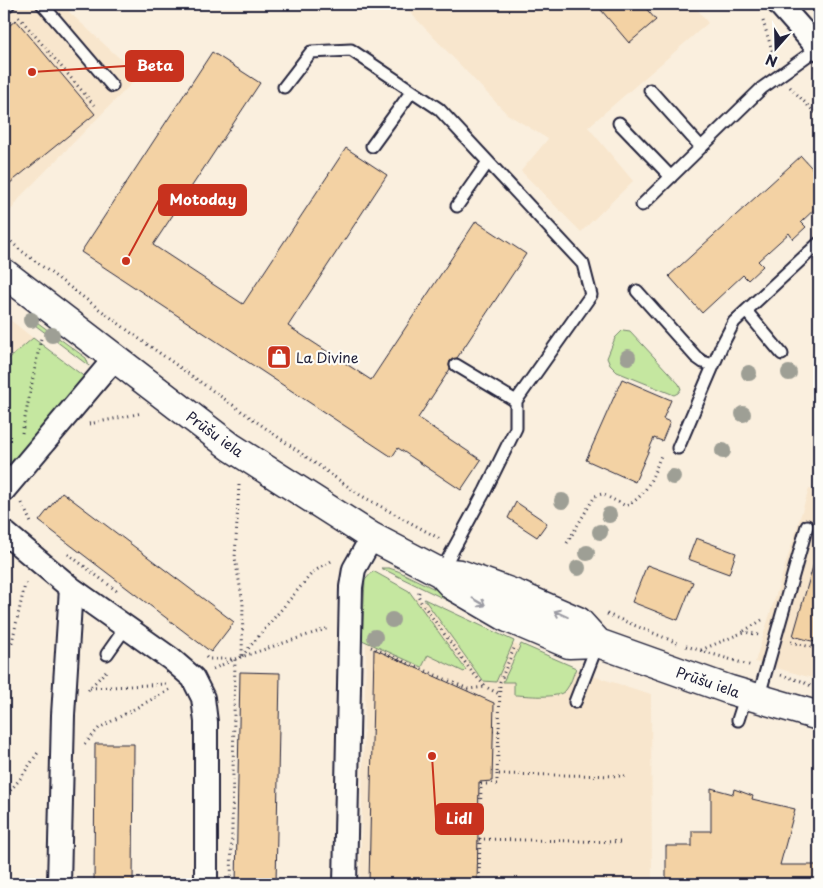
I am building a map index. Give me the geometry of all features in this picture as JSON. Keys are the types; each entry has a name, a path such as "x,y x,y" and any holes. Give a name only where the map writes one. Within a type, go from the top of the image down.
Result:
{"street":[{"path":"779,4 819,48"},
{"name":"Prūšu iela","path":"4,273 231,447 372,537 441,572 460,574 518,595 578,621 598,643 748,705 819,716"},
{"path":"8,486 115,358"},
{"path":"4,532 71,588 171,659 203,698 206,722 206,884"},
{"path":"346,884 351,587 354,569 372,537"},
{"path":"59,884 63,715 71,588"}],"lane":[{"path":"4,8 9,4"},
{"path":"42,4 112,86"},
{"path":"642,205 762,88 819,48"},
{"path":"284,87 311,52 351,50 439,109 583,264 591,295 516,401 516,428 485,491 441,572"},
{"path":"650,90 702,147"},
{"path":"372,146 412,91"},
{"path":"620,123 671,177"},
{"path":"457,206 488,162"},
{"path":"678,448 730,328 819,243"},
{"path":"637,291 696,357 713,366"},
{"path":"746,311 782,354"},
{"path":"456,365 516,401"},
{"path":"748,705 766,671 807,526"},
{"path":"107,654 126,627"},
{"path":"575,702 598,643"}],"path":[{"path":"17,14 94,105"},
{"path":"4,235 134,335 352,489 454,547"},
{"path":"22,433 41,338"},
{"path":"54,431 142,413"},
{"path":"568,543 595,496 602,494 626,506 635,502 644,492 665,446"},
{"path":"240,485 234,558 243,603 242,657"},
{"path":"8,486 33,528"},
{"path":"65,551 120,593"},
{"path":"4,649 12,642 32,556"},
{"path":"242,657 313,572 339,557"},
{"path":"419,592 418,595 421,602 472,672 486,687 500,695"},
{"path":"600,612 700,650 802,681 814,688"},
{"path":"61,773 99,728 187,680 235,659 337,625 363,645 372,647 468,689 486,687"},
{"path":"700,650 744,632 819,649"},
{"path":"478,884 481,784 497,784 500,682 519,639"},
{"path":"63,715 114,662 107,654"},
{"path":"202,655 208,659 235,659"},
{"path":"231,884 235,659"},
{"path":"65,689 187,680"},
{"path":"493,731 499,731"},
{"path":"4,798 42,747"},
{"path":"497,774 625,776"},
{"path":"479,839 623,842"}],"shaded area":[{"path":"4,4 73,4 69,12 139,76 22,195 4,220"},
{"path":"402,4 693,4 708,23 588,127 633,181 581,232 521,171 548,139 507,114"},
{"path":"4,315 33,338 4,363"},
{"path":"809,489 819,492 819,680 755,662"},
{"path":"368,574 527,650 596,677 651,694 652,884 360,884"}],"green space":[{"path":"30,317 86,358 89,366 27,319"},
{"path":"623,330 630,331 679,384 681,389 678,393 674,395 617,372 610,365 607,358 615,338"},
{"path":"33,338 86,378 4,471 4,363"},
{"path":"381,568 398,571 517,629 512,632"},
{"path":"373,571 409,591 466,670 464,672 428,655 422,667 362,640 365,580"},
{"path":"424,599 514,641 496,682 483,681"},
{"path":"521,644 576,668 566,690 549,696 514,695 514,682 503,682"}],"building":[{"path":"596,4 642,4 656,20 629,43"},
{"path":"16,20 95,114 4,188 4,30"},
{"path":"212,52 260,83 153,245 243,304 346,148 387,175 288,326 371,380 476,221 526,254 457,358 450,361 450,369 418,418 481,460 461,490 398,448 392,457 81,252"},
{"path":"801,156 819,176 819,205 801,222 806,227 793,239 789,233 758,261 763,266 748,280 743,275 702,313 669,276"},
{"path":"622,379 671,400 663,419 670,422 662,441 654,438 635,482 586,460"},
{"path":"62,492 234,622 211,652 39,521"},
{"path":"516,502 547,523 537,537 508,518"},
{"path":"696,538 736,553 729,574 688,559"},
{"path":"814,563 819,563 819,643 793,636"},
{"path":"647,565 693,582 678,620 632,602"},
{"path":"374,649 494,703 492,781 479,782 477,884 369,884"},
{"path":"240,672 280,673 276,884 236,884"},
{"path":"95,744 134,744 133,884 94,884"},
{"path":"711,788 733,794 734,789 753,796 752,799 795,809 780,865 819,865 819,884 666,884 666,846 692,846 692,831 711,831"}],"place":[{"name":"Beta","path":"32,72"},
{"name":"Motoday","path":"126,261"},
{"name":"La Divine","path":"279,357"},
{"name":"Lidl","path":"432,756"}]}
